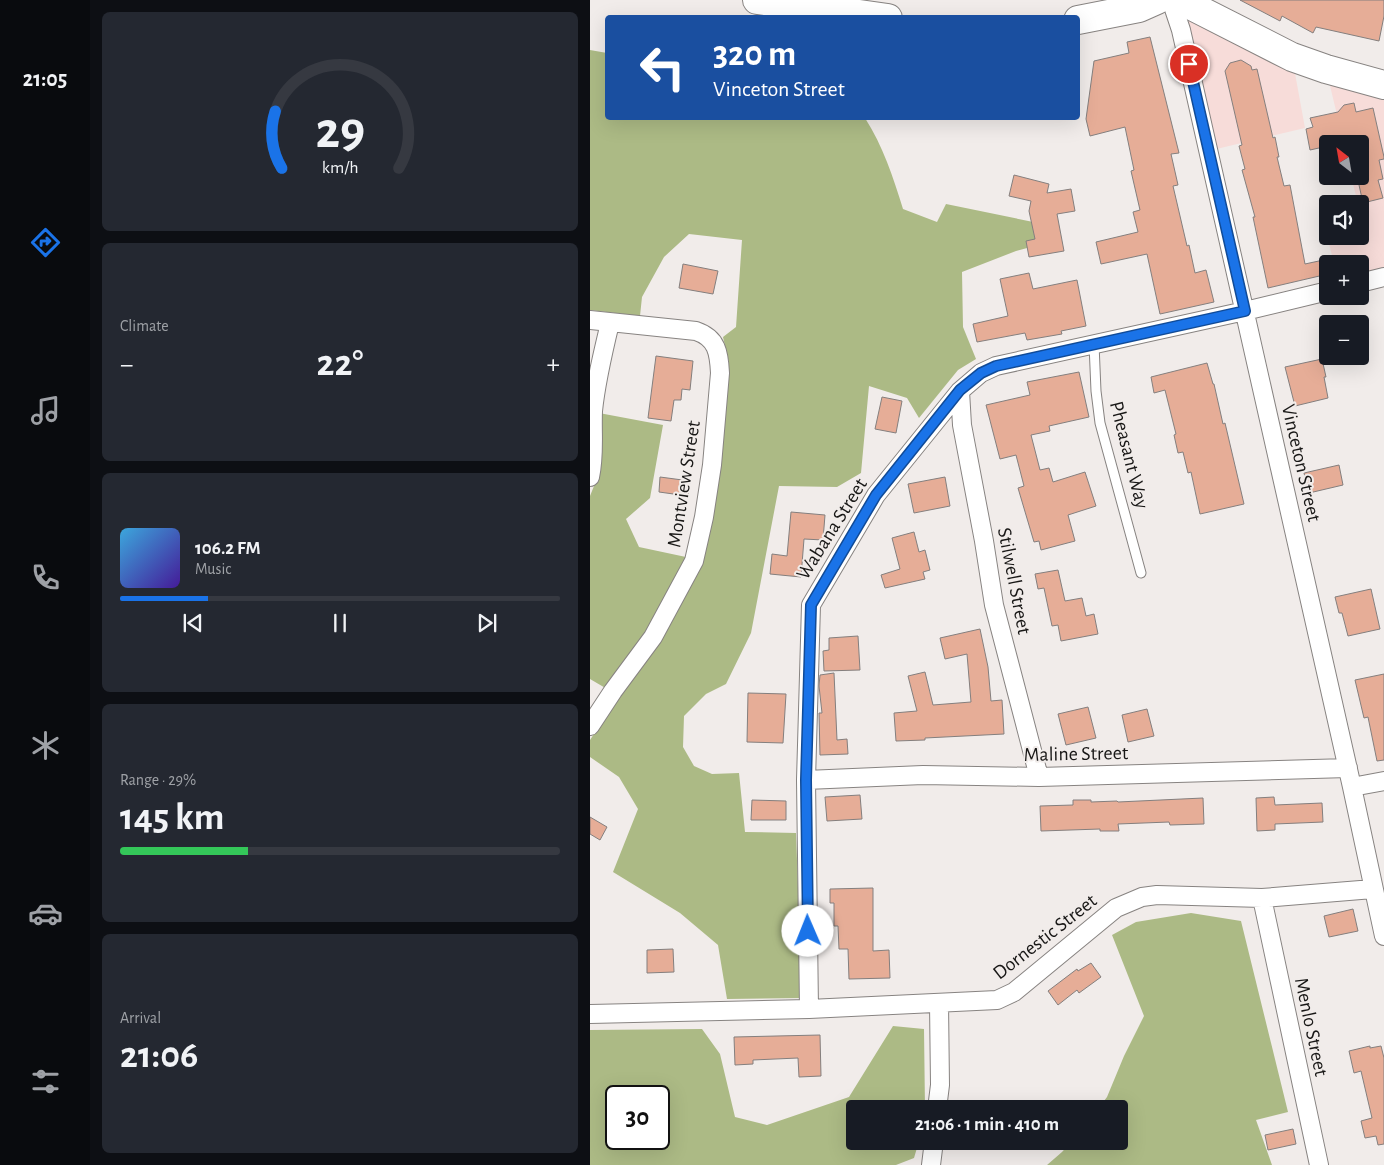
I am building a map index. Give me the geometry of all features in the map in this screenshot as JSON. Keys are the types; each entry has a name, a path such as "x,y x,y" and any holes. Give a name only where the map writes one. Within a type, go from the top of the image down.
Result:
{"main road":[{"path":"757,0 866,15"},
{"path":"1080,20 1139,8 1157,0"},
{"path":"1180,0 1292,57 1326,69 1384,85"}],"street":[{"name":"Vinceton Street","path":"1171,0 1181,30 1245,311 1384,936"},
{"path":"1369,281 1384,278"},
{"name":"Wabana Street","path":"809,1010 806,780 811,605 876,495 960,390 981,373 996,366 1319,293"},
{"path":"590,320 610,322 597,379 593,412 593,453 590,477"},
{"name":"Montview Street","path":"590,726 653,636 694,561 704,517 712,464 720,373 717,350 705,334 696,331 610,322"},
{"name":"Stilwell Street","path":"960,390 962,425 994,605 1039,777"},
{"name":"Maline Street","path":"806,780 924,775 1039,777 1348,768"},
{"path":"1352,788 1384,781"},
{"name":"Dornestic Street","path":"590,1014 809,1010 990,1001 1008,995 1116,908 1142,897 1157,895 1262,898 1373,889"},
{"name":"Menlo Street","path":"1262,898 1319,1165"},
{"path":"938,1100 940,1084 940,1003"},
{"path":"931,1165 933,1150"}],"lane":[{"name":"Pheasant Way","path":"1094,344 1096,391 1100,424 1141,573"}],"shaded area":[{"path":"1180,0 1292,57 1305,128 1208,151"},
{"path":"1326,69 1384,85 1384,277 1369,281 1369,255 1332,255 1329,245 1369,245 1369,195 1356,195 1353,185 1369,185 1369,135 1342,135"}],"green space":[{"path":"590,50 605,53 605,120 866,120 882,151 903,209 937,222 946,204 1043,224 1042,244 1016,251 962,272 963,327 976,359 958,370 919,418 907,398 869,386 861,473 837,487 779,486 751,633 726,684 706,694 684,716 683,747 694,766 712,774 739,773 745,832 796,833 802,998 727,999 718,945 680,913 613,872 638,809 619,777 590,757 590,740 619,696 590,679 590,496 596,481 599,413 663,425 650,498 626,519 639,547 700,560 729,363 723,337 736,327 742,240 689,234 664,257 642,297 640,316 590,310"},
{"path":"1191,913 1241,921 1288,1112 1256,1120 1272,1165 1047,1165 1064,1150 1128,1150 1128,1100 1105,1100 1144,1016 1112,935 1136,922"},
{"path":"893,1026 924,1029 925,1100 846,1100 846,1150 916,1150 914,1158 896,1165 590,1165 590,1030 702,1029 720,1054 735,1117 767,1125 849,1097"}],"building":[{"path":"1240,0 1384,0 1384,16 1379,41 1316,27 1313,33 1282,16 1280,21"},
{"path":"1150,37 1179,153 1171,154 1178,185 1173,186 1187,246 1189,245 1195,273 1206,270 1214,302 1160,314 1147,254 1101,264 1096,242 1138,232 1133,212 1140,210 1131,171 1134,170 1125,127 1090,136 1086,119 1094,61 1129,53 1127,42"},
{"path":"1241,60 1251,66 1252,70 1257,69 1273,138 1275,137 1279,157 1277,157 1284,186 1290,185 1305,264 1319,261 1319,276 1268,288 1253,217 1255,217 1242,170 1245,169 1239,146 1242,145 1225,71 1230,63"},
{"path":"1354,103 1356,112 1373,108 1384,157 1384,159 1379,160 1383,179 1378,180 1383,198 1369,202 1369,195 1361,195 1359,185 1369,185 1369,135 1319,135 1319,148 1310,150 1306,129 1313,127 1310,118 1338,112 1344,105"},
{"path":"1014,175 1049,184 1047,193 1071,189 1075,211 1057,214 1064,251 1029,257 1026,241 1035,239 1029,211 1031,201 1009,196"},
{"path":"683,264 718,271 713,294 679,288"},
{"path":"1029,273 1033,289 1077,280 1086,326 1061,331 1062,334 1027,340 1025,333 977,342 973,324 1008,316 1000,279"},
{"path":"656,356 693,361 690,390 682,389 681,400 674,400 671,421 648,418"},
{"path":"1319,360 1319,365 1323,365 1328,398 1295,406 1285,367"},
{"path":"1207,363 1223,424 1225,423 1244,504 1200,514 1191,472 1188,473 1183,452 1178,453 1174,435 1176,434 1165,390 1154,393 1151,377"},
{"path":"1079,372 1089,417 1049,426 1050,431 1031,435 1040,470 1049,468 1053,482 1085,472 1096,506 1068,515 1075,541 1041,550 1039,541 1034,542 1018,488 1024,486 1016,455 1000,459 986,405 1030,395 1027,382"},
{"path":"882,397 902,401 896,433 875,429"},
{"path":"1339,465 1343,485 1309,493 1304,473"},
{"path":"660,477 690,481 688,496 659,492"},
{"path":"945,477 950,506 914,513 908,484"},
{"path":"791,512 825,515 823,540 804,539 801,577 770,574 772,554 787,556"},
{"path":"914,532 919,552 925,550 930,570 923,572 925,579 885,588 881,575 900,569 892,538"},
{"path":"1058,570 1065,601 1082,598 1086,616 1094,614 1098,634 1061,641 1058,625 1052,626 1044,588 1038,589 1035,574"},
{"path":"1371,589 1380,629 1348,636 1342,613 1339,613 1335,597"},
{"path":"980,629 988,667 991,701 1002,700 1004,734 896,741 894,713 917,711 908,676 925,672 933,705 971,702 967,654 945,659 940,638"},
{"path":"858,636 860,670 824,671 823,651 829,650 829,638"},
{"path":"834,673 837,740 847,739 848,754 820,755 819,713 822,713 819,686 820,675"},
{"path":"1384,674 1384,760 1377,761 1368,717 1364,718 1355,680"},
{"path":"748,693 786,694 783,743 747,742"},
{"path":"1088,707 1096,738 1066,745 1058,714"},
{"path":"1147,709 1154,736 1128,742 1122,715"},
{"path":"860,795 862,819 827,821 825,797"},
{"path":"1274,797 1275,805 1322,803 1323,822 1275,824 1275,830 1257,831 1256,798"},
{"path":"1203,798 1204,824 1170,825 1169,822 1118,824 1119,831 1100,831 1100,829 1041,831 1040,806 1073,805 1073,800 1118,802"},
{"path":"752,800 786,801 786,820 751,820"},
{"path":"590,817 607,827 600,840 590,834"},
{"path":"873,888 873,951 889,950 890,978 849,979 848,949 839,949 838,926 834,926 834,903 830,903 830,889"},
{"path":"1353,909 1358,931 1329,937 1324,916"},
{"path":"673,949 674,972 647,973 647,950"},
{"path":"1091,963 1101,977 1079,993 1077,990 1058,1005 1048,991 1077,969 1078,971"},
{"path":"820,1035 821,1076 799,1077 798,1058 753,1060 753,1064 735,1065 734,1037"},
{"path":"1370,1046 1370,1048 1381,1046 1384,1058 1384,1144 1378,1145 1376,1136 1365,1138 1361,1121 1372,1118 1361,1071 1354,1073 1349,1051"},
{"path":"1293,1129 1296,1144 1268,1150 1265,1135"}],"route":[{"path":"808,931 806,780 811,605 876,495 960,390 988,369 1245,311 1189,64"}]}
